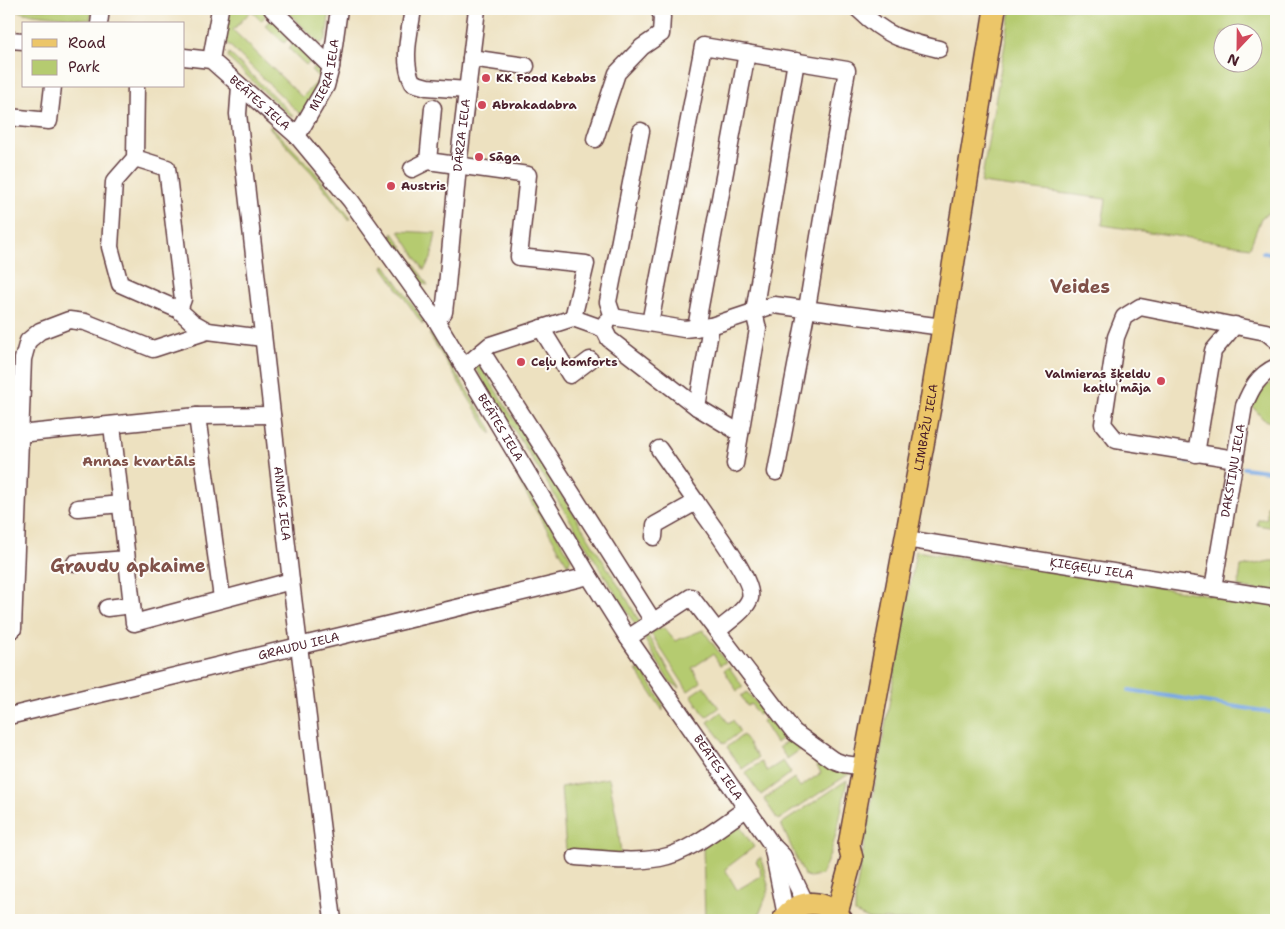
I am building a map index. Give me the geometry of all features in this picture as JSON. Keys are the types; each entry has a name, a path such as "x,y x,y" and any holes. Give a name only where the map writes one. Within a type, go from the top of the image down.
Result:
{"main road":[{"name":"LIMBAŽU IELA","path":"826,910 849,845 864,767 943,328 995,9"},
{"path":"785,918 826,910"}],"street":[{"path":"99,22 101,9"},
{"path":"185,57 211,60 220,9"},
{"path":"272,9 331,67"},
{"name":"MIERA IELA","path":"297,136 326,86 331,67 339,9"},
{"path":"413,9 407,64 409,76 413,83 427,87 450,87 467,90"},
{"name":"DĀRZA IELA","path":"436,320 444,312 458,166 477,9"},
{"path":"595,140 617,74 642,46 661,34 662,16 659,9"},
{"path":"858,9 871,21 898,39 939,49"},
{"path":"9,40 22,41"},
{"path":"650,324 703,46 847,70 807,308 776,472"},
{"path":"697,407 703,327 747,53"},
{"path":"471,58 526,66"},
{"name":"BEĀTES IELA","path":"211,60 297,136 351,201 436,320 628,638 772,845 826,910"},
{"path":"734,464 758,329 754,312 796,62"},
{"name":"ANNAS IELA","path":"240,86 238,114 291,581 333,920"},
{"path":"9,117 49,121 53,88"},
{"path":"136,88 135,158 114,182 110,247 120,284 179,310 192,322 208,331 263,338"},
{"path":"428,161 433,108"},
{"path":"641,131 608,302 610,339 697,407 740,434"},
{"path":"135,158 167,168 183,299 179,310"},
{"path":"412,169 428,161 528,174 519,257 586,264 573,318"},
{"path":"464,367 490,345 573,318 609,323 650,324 684,329 703,327 774,305 943,328"},
{"path":"1234,459 1116,440 1104,424 1116,337 1124,317 1140,307 1266,332 1276,340"},
{"path":"13,629 23,360 28,341 40,332 69,320 85,322 153,349 208,331"},
{"path":"1196,454 1213,351 1235,325"},
{"path":"541,328 570,375 590,360"},
{"path":"482,352 653,621"},
{"name":"DAKSTIŅU IELA","path":"1213,588 1244,406 1253,385 1267,371 1276,367"},
{"path":"20,434 197,416 272,415"},
{"path":"197,416 222,598"},
{"path":"112,425 134,623 291,581"},
{"path":"659,449 742,570 750,586 750,598 741,611 718,631"},
{"path":"654,537 655,525 696,502"},
{"path":"78,508 121,504"},
{"name":"ĶIEĢEĻU IELA","path":"906,539 1276,598"},
{"path":"75,563 127,559"},
{"name":"GRAUDU IELA","path":"9,716 300,644 589,576"},
{"path":"628,638 691,597 794,732 833,760 864,767"},
{"path":"107,608 132,605"},
{"path":"576,857 621,861 661,858 695,843 746,809"},
{"name":"BEĀTES IELA","path":"772,845 785,918"}],"green space":[{"path":"13,9 93,9 90,20 24,13"},
{"path":"227,9 267,9 268,13 261,21 251,11 233,30 302,97 320,79 311,70 319,61 325,70 304,111 300,114 225,41 223,38"},
{"path":"285,9 330,9 326,39 320,44"},
{"path":"1011,9 1276,9 1276,208 1261,218 1250,247 1102,225 1106,199 981,183"},
{"path":"273,18 291,36 284,43 265,25"},
{"path":"295,41 314,58 306,65 288,48"},
{"path":"229,53 294,116 290,116 230,60"},
{"path":"271,126 314,171 351,219 348,219 312,173 269,127"},
{"path":"399,231 436,233 431,259 424,270"},
{"path":"393,233 428,285 423,284 394,243 391,238"},
{"path":"385,265 423,320 423,325 384,269 383,266"},
{"path":"429,334 431,334 491,428 492,433 490,433"},
{"path":"476,359 627,599 640,623 636,626 473,364"},
{"path":"1276,379 1276,424 1263,419 1253,407 1262,391"},
{"path":"522,479 571,558 568,565 518,480"},
{"path":"1276,501 1276,528 1257,525 1258,520 1267,518 1267,506"},
{"path":"916,551 1276,605 1276,920 870,920 855,913 855,897"},
{"path":"1276,561 1276,594 1238,587 1241,567"},
{"path":"664,628 675,641 703,630 726,662 720,665 713,654 692,668 701,682 688,691 650,632"},
{"path":"646,633 680,688 669,681 645,640"},
{"path":"729,667 743,687 737,691 724,670"},
{"path":"636,670 642,670 663,704 663,711"},
{"path":"704,686 719,708 706,717 691,695"},
{"path":"747,692 764,712 758,715 751,704 747,706 741,696"},
{"path":"721,712 728,723 733,720 740,732 724,744 708,722"},
{"path":"768,717 782,738 776,743 762,721"},
{"path":"743,735 758,758 742,769 727,747"},
{"path":"795,736 818,752 811,757 804,747 787,759 779,747"},
{"path":"824,756 851,772 778,820 764,799 794,778 800,787 821,773 814,761"},
{"path":"783,761 791,773 761,795 745,773 761,762 767,771"},
{"path":"609,778 618,825 621,856 566,851 561,787"},
{"path":"847,780 837,829 826,864 821,875 810,877 804,875 781,824"},
{"path":"736,821 754,847 725,869 737,890 761,876 760,868 756,861 761,857 769,889 757,920 705,920 703,847"}],"waterway":[{"path":"1263,252 1276,254"},
{"path":"1185,461 1222,465"},
{"path":"1244,468 1276,472"},
{"path":"1129,690 1276,713"}],"place":[{"name":"KK Food Kebabs","path":"486,78"},
{"name":"Abrakadabra","path":"482,105"},
{"name":"Sāga","path":"479,157"},
{"name":"Austris","path":"391,186"},
{"name":"Ceļu komforts","path":"521,362"},
{"name":"Valmieras šķeldu katlu māja","path":"1161,381"}],"district":[{"name":"Veides","path":"1080,287"},
{"name":"Annas kvartāls","path":"139,461"},
{"name":"Graudu apkaime","path":"128,566"}]}
